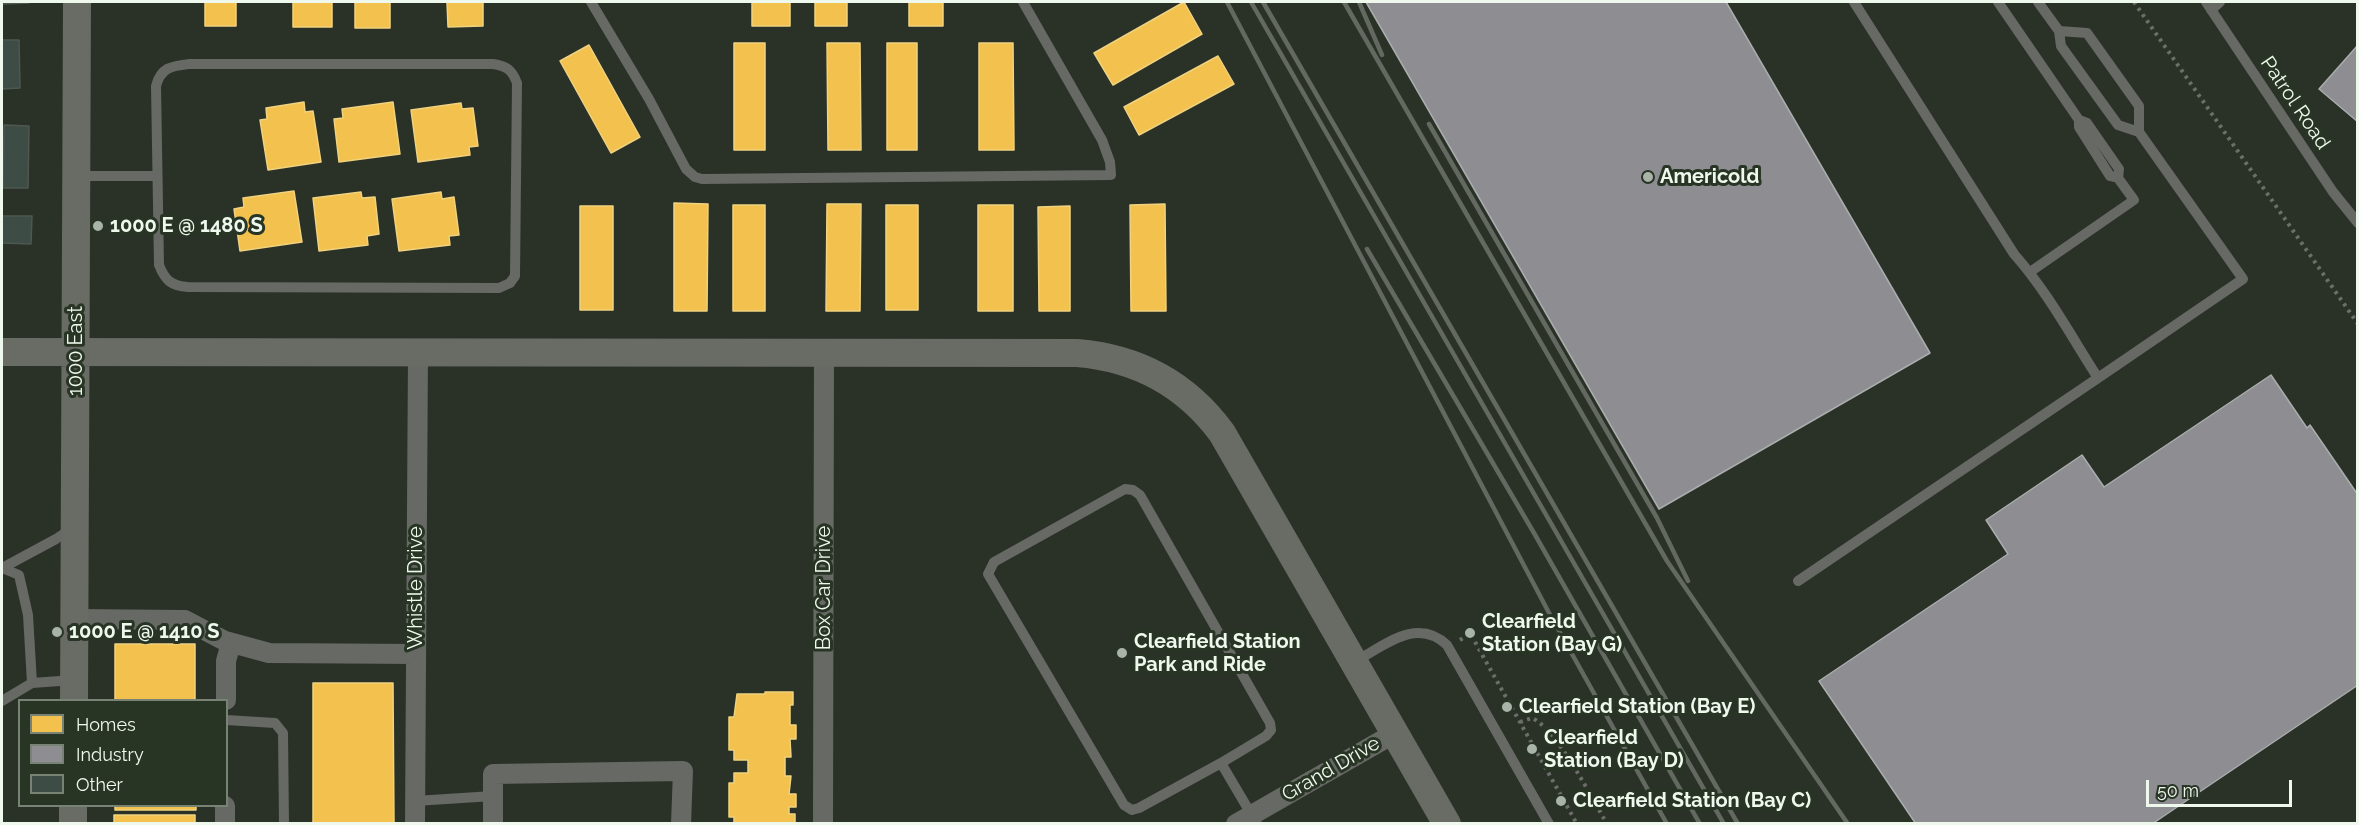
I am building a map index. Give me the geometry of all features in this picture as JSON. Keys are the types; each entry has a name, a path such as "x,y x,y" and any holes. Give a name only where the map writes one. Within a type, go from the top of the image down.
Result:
{"street":[{"name":"1000 East","path":"74,690 77,2"},
{"path":"2,352 1077,353 1126,361 1158,375 1195,401 1222,433 1447,824"},
{"name":"Whistle Drive","path":"415,824 418,352"},
{"name":"Box Car Drive","path":"823,824 824,353"},
{"path":"74,619 185,620 231,643 269,653 416,654"},
{"path":"226,699 226,661 231,643"},
{"name":"Grand Drive","path":"1248,821 1395,733"},
{"path":"493,824 493,774 683,771 681,824"},
{"path":"73,807 73,824"},
{"path":"225,807 225,824"}],"lane":[{"path":"591,2 649,99 686,169 695,177 714,179 1111,175 1107,152 1102,140 1023,2"},
{"path":"1854,2 2014,254 2030,272 2098,378"},
{"path":"1998,2 2079,120 2079,127 2110,176 2118,178 2134,200 2030,272"},
{"path":"2038,2 2059,31 2061,46 2118,125 2139,132"},
{"path":"2208,5 2220,2"},
{"name":"Patrol Road","path":"2208,5 2333,192 2358,223"},
{"path":"1798,581 2243,279 2139,132 2139,106 2087,33 2059,31"},
{"path":"493,64 506,66 513,73 517,83 515,276 510,283 499,288 176,287 163,277 159,265 157,176 156,86 159,76 174,66 493,64"},
{"path":"77,176 157,176"},
{"path":"1125,489 1133,490 1140,495 1270,723 1271,730 1266,736 1221,763 1139,808 1132,810 1124,805 988,574 994,562 1125,489"},
{"path":"2,568 56,540 75,526"},
{"path":"2,568 19,575 28,615 32,683"},
{"path":"1354,662 1410,633 1430,633 1442,640 1549,824"},
{"path":"2,701 32,683 74,690"},
{"path":"228,720 275,723 283,733 284,824"},
{"path":"1221,763 1248,821"},
{"path":"415,801 493,796"}],"path":[{"path":"2134,2 2358,324"},
{"path":"1449,649 1470,633 1577,824"},
{"path":"1520,722 1532,718 1545,729 1567,757 1607,824"}],"building: Homes":[{"path":"205,2 236,2 236,26 205,26"},
{"path":"293,2 332,2 332,27 293,27"},
{"path":"355,2 390,2 390,28 355,28"},
{"path":"447,2 483,2 483,26 448,27"},
{"path":"752,2 790,2 790,26 752,26"},
{"path":"815,2 847,2 847,26 815,26"},
{"path":"909,2 943,2 943,26 909,26"},
{"path":"1184,2 1202,34 1113,85 1094,53"},
{"path":"734,43 765,43 765,150 734,150"},
{"path":"827,43 860,43 861,150 828,150"},
{"path":"887,43 917,43 917,150 887,150"},
{"path":"979,43 1013,43 1014,150 979,150"},
{"path":"589,45 640,137 611,153 560,61"},
{"path":"1218,56 1234,84 1139,135 1124,107"},
{"path":"304,102 305,112 313,111 321,162 268,170 260,120 267,119 266,108"},
{"path":"393,102 400,154 339,162 334,119 343,118 342,109"},
{"path":"461,103 462,109 473,108 478,146 469,147 470,155 418,162 411,110"},
{"path":"294,191 302,242 240,251 234,209 244,207 243,198"},
{"path":"361,192 362,198 375,197 379,234 367,236 368,245 319,251 313,198"},
{"path":"441,192 442,199 454,197 459,235 449,236 450,245 399,251 392,199"},
{"path":"674,203 708,204 707,311 674,311"},
{"path":"827,204 861,204 860,311 826,311"},
{"path":"1165,204 1166,311 1131,311 1130,205"},
{"path":"733,205 765,205 765,311 733,311"},
{"path":"886,205 918,205 918,310 886,310"},
{"path":"978,205 1013,205 1013,311 978,311"},
{"path":"580,206 613,206 613,310 580,310"},
{"path":"1070,206 1070,311 1039,311 1038,207"},
{"path":"115,644 195,644 195,699 115,699"},
{"path":"313,683 393,683 394,824 313,824"},
{"path":"765,692 793,692 793,705 790,705 790,725 796,725 796,739 790,739 791,757 785,757 785,776 791,776 789,794 796,794 796,807 789,807 789,814 795,814 795,824 734,824 734,817 729,817 729,783 734,783 734,773 748,773 748,760 734,760 734,750 729,750 729,717 734,717 737,694 765,694"},
{"path":"115,807 196,807 196,810 115,810"},
{"path":"114,815 195,815 195,824 114,824"}],"building: Industry":[{"name":"Americold","path":"1366,2 1726,2 1930,353 1659,509"},
{"path":"2358,45 2358,122 2319,89"},
{"path":"2271,375 2307,428 2310,425 2358,495 2358,685 2152,824 1916,824 1819,681 2008,554 1986,520 2082,455 2104,487"}],"building: Other":[{"path":"2,2 29,2 29,3 2,4"},
{"path":"2,40 19,40 20,88 2,89"},
{"path":"4,125 29,126 28,188 3,188"},
{"path":"2,216 32,216 31,244 2,243"}],"railway":[{"path":"1227,2 1548,611 1667,824"},
{"path":"1251,2 1724,824"},
{"path":"1263,2 1738,824"},
{"path":"1344,2 1667,561 1848,824"},
{"path":"1359,2 1382,55"},
{"path":"1429,124 1657,518 1688,581"},
{"path":"1367,249 1534,533 1700,824"}],"place":[{"name":"Americold","path":"1648,177"},
{"name":"1000 E @ 1480 S","path":"98,226"},
{"name":"1000 E @ 1410 S","path":"57,632"},
{"name":"Clearfield Station (Bay G)","path":"1470,633"},
{"name":"Clearfield Station Park and Ride","path":"1122,653"},
{"name":"Clearfield Station (Bay E)","path":"1507,707"},
{"name":"Clearfield Station (Bay D)","path":"1532,749"},
{"name":"Clearfield Station (Bay C)","path":"1561,801"}]}
